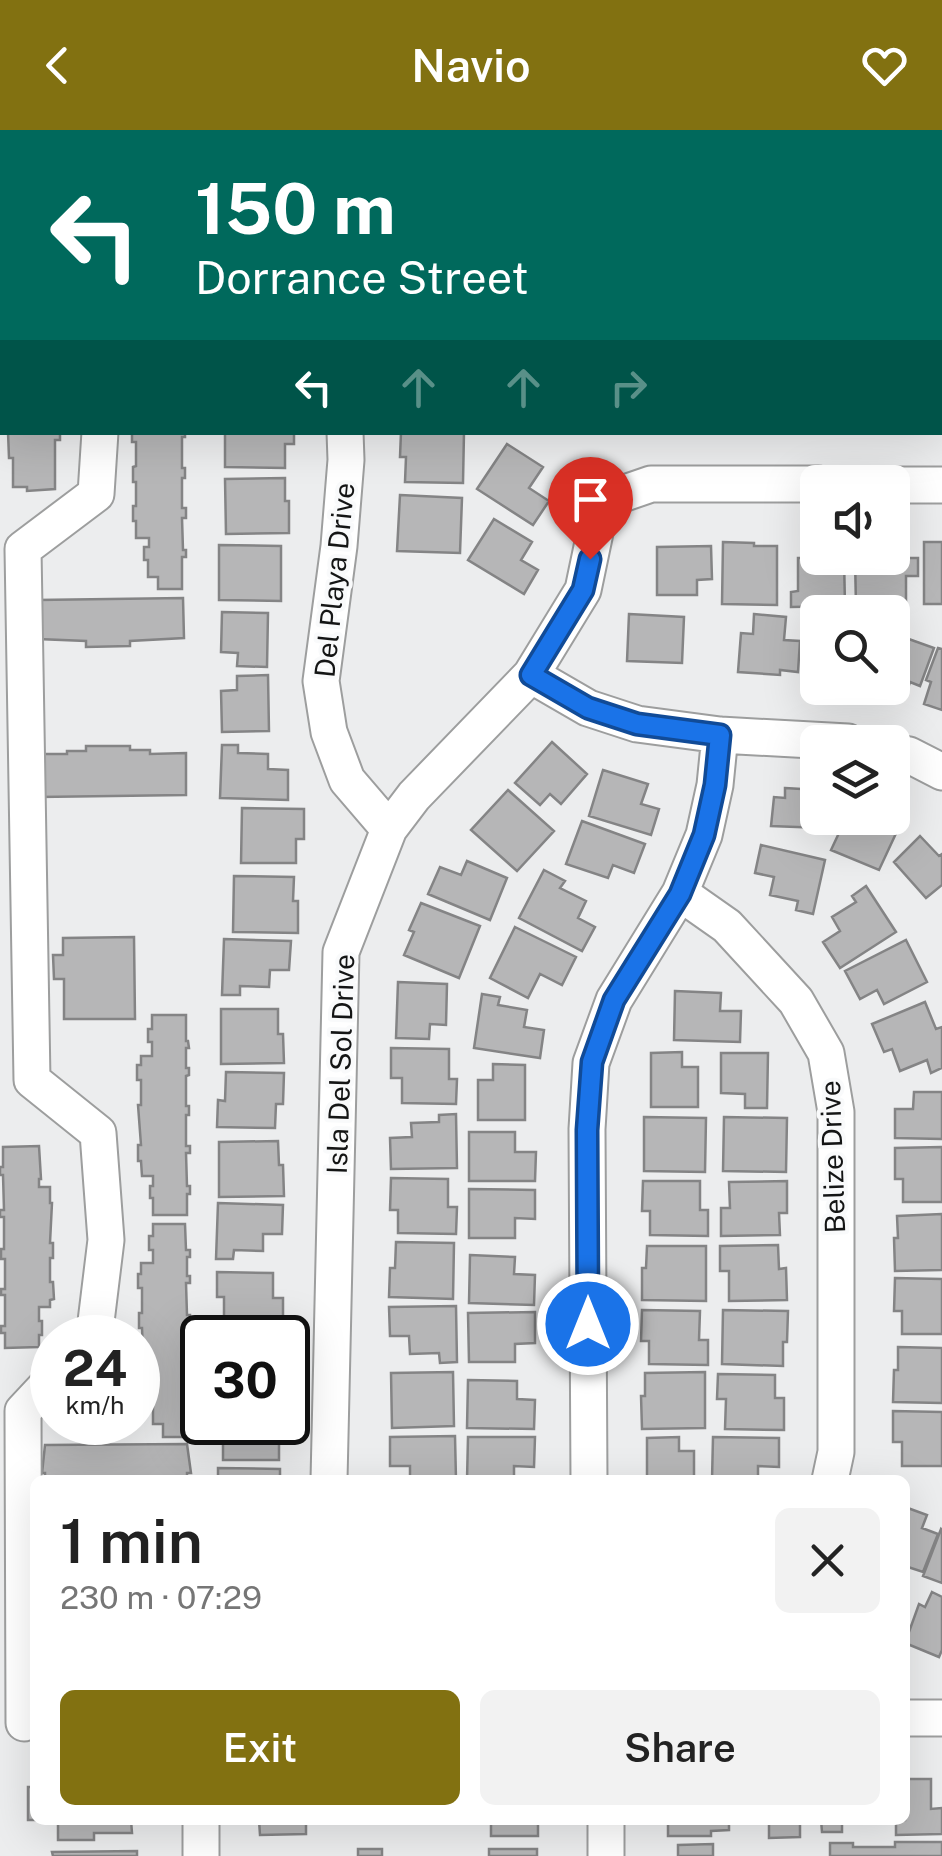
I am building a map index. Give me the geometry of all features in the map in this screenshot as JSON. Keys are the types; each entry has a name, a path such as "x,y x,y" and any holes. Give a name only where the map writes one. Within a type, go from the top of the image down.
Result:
{"street":[{"path":"97,1315 106,1240 98,1134 32,1080 14,920 22,549 96,494 100,435"},
{"name":"Del Playa Drive","path":"345,435 339,546 321,680 329,732 347,780 389,829"},
{"name":"Isla Del Sol Drive","path":"329,1475 340,952 389,829 414,796 531,675 583,590 596,528 619,496 650,484 800,484"},
{"path":"910,484 942,484"},
{"path":"531,675 588,708 637,724 720,735 800,739"},
{"path":"589,1475 587,1130 592,1062 614,1000 680,894 704,835 720,735"},
{"path":"910,756 942,772"},
{"name":"Belize Drive","path":"680,894 727,926 796,1001 826,1053 836,1112 836,1452 831,1475"},
{"path":"20,1723 22,1411 30,1403"},
{"path":"910,1718 942,1718"},
{"path":"201,1825 201,1856"},
{"path":"606,1825 606,1856"}],"building":[{"path":"8,435 60,435 60,440 55,440 55,489 27,491 27,487 13,487 13,458 9,458"},
{"path":"132,435 185,435 182,508 186,508 186,518 182,518 186,557 182,557 182,589 158,589 158,577 148,577 144,547 149,547 149,538 136,538 133,521 136,442 132,442"},
{"path":"225,435 294,435 294,444 285,444 285,468 225,467"},
{"path":"401,435 464,435 463,483 405,482 406,457 400,457"},
{"path":"507,444 543,467 529,488 549,501 533,525 477,489"},
{"path":"285,478 289,533 226,534 225,479"},
{"path":"400,495 462,498 460,553 397,551"},
{"path":"494,519 532,542 521,560 538,570 524,594 468,560"},
{"path":"723,542 777,546 777,605 722,604"},
{"path":"924,542 942,542 942,604 924,604"},
{"path":"219,545 281,546 281,601 219,600"},
{"path":"711,546 712,579 697,580 697,595 657,595 657,547"},
{"path":"798,558 800,575 844,575 845,595 800,595 800,607 791,607 791,592 798,591"},
{"path":"910,558 918,558 918,576 906,576 906,595 856,595 855,575 910,575"},
{"path":"183,598 184,638 130,641 130,646 86,647 86,641 38,639 37,600"},
{"path":"222,612 268,613 267,667 237,666 238,653 221,652"},
{"path":"629,614 684,617 682,663 627,661"},
{"path":"754,614 786,617 784,640 800,641 798,672 738,672 741,633 753,634"},
{"path":"910,639 934,648 920,686 910,682"},
{"path":"938,648 942,649 942,710 924,704 931,682 926,680"},
{"path":"268,675 269,731 222,732 221,691 237,690 237,676"},
{"path":"552,742 587,774 561,804 550,794 540,805 515,783"},
{"path":"222,745 238,745 238,753 268,754 268,769 288,770 288,800 220,798"},
{"path":"86,746 130,746 130,750 150,750 150,754 186,753 186,795 39,797 39,754 86,751"},
{"path":"603,770 648,784 641,804 659,809 651,835 589,816"},
{"path":"785,788 800,789 800,827 771,826 774,797 785,798"},
{"path":"508,790 554,831 517,871 471,830"},
{"path":"242,808 304,809 304,839 296,839 296,863 241,863"},
{"path":"582,821 645,844 634,873 613,865 608,878 566,864"},
{"path":"838,835 895,835 879,870 831,850"},
{"path":"920,836 939,856 942,854 942,885 926,898 894,862"},
{"path":"761,845 825,860 813,914 796,910 798,901 770,895 774,877 755,873"},
{"path":"467,861 507,878 490,920 428,894 440,867 461,875"},
{"path":"544,870 565,881 560,888 586,901 578,918 595,927 582,951 519,918"},
{"path":"234,876 294,877 298,933 233,932"},
{"path":"866,886 896,932 840,968 823,942 840,931 832,917 856,902 852,896"},
{"path":"421,903 480,926 459,978 404,955 414,932 409,930"},
{"path":"515,927 576,957 562,985 540,974 528,998 490,978"},
{"path":"134,937 135,1019 64,1019 64,979 54,979 53,955 63,955 63,938"},
{"path":"224,939 291,941 289,970 270,970 269,987 240,986 240,995 222,995"},
{"path":"906,940 927,982 884,1004 877,990 860,999 845,971"},
{"path":"398,982 447,984 446,1025 430,1024 429,1039 396,1038"},
{"path":"675,991 721,993 720,1011 741,1011 740,1042 674,1040"},
{"path":"482,994 500,997 498,1005 527,1010 524,1027 544,1030 540,1058 474,1048"},
{"path":"925,1002 936,1029 942,1027 942,1068 931,1073 927,1060 900,1071 892,1049 884,1052 872,1024"},
{"path":"221,1009 278,1009 284,1063 221,1064"},
{"path":"152,1015 186,1015 186,1146 190,1146 190,1153 186,1153 190,1186 187,1215 153,1215 153,1176 142,1176 138,1161 141,1080 137,1080 137,1065 141,1065 141,1056 152,1056 148,1029 152,1029"},
{"path":"391,1048 449,1049 449,1079 457,1079 456,1104 402,1103 402,1078 391,1078"},
{"path":"682,1052 682,1067 698,1067 698,1107 651,1107 651,1053"},
{"path":"721,1053 768,1053 767,1108 745,1108 745,1094 721,1093"},
{"path":"493,1064 525,1065 525,1120 478,1120 478,1080 493,1080"},
{"path":"226,1072 284,1073 283,1104 276,1104 275,1128 217,1127 218,1100 225,1101"},
{"path":"914,1092 942,1092 942,1139 895,1138 895,1109 913,1109"},
{"path":"456,1114 457,1168 391,1169 390,1138 412,1137 411,1123 439,1122 439,1115"},
{"path":"644,1117 706,1118 705,1172 644,1171"},
{"path":"724,1117 787,1118 786,1172 723,1171"},
{"path":"469,1132 515,1132 515,1152 536,1152 535,1181 469,1181"},
{"path":"278,1141 284,1196 219,1197 219,1142"},
{"path":"39,1146 39,1187 50,1187 50,1282 54,1299 50,1300 50,1307 39,1307 39,1315 30,1315 30,1347 5,1348 5,1333 1,1333 1,1326 5,1326 5,1295 1,1295 1,1289 5,1289 5,1259 1,1259 4,1217 0,1217 0,1210 4,1210 0,1175 3,1147"},
{"path":"942,1147 942,1202 903,1202 903,1179 895,1179 895,1148"},
{"path":"391,1178 448,1179 448,1207 457,1207 456,1234 398,1233 398,1210 390,1210"},
{"path":"643,1181 700,1181 700,1210 708,1210 708,1236 650,1235 650,1211 642,1211"},
{"path":"787,1181 787,1213 779,1213 780,1235 721,1236 721,1208 730,1208 729,1182"},
{"path":"469,1189 535,1190 535,1219 515,1218 515,1238 469,1238"},
{"path":"218,1203 283,1205 282,1234 263,1234 263,1251 234,1250 233,1259 216,1259"},
{"path":"942,1214 942,1270 895,1271 897,1216"},
{"path":"153,1224 185,1224 186,1250 190,1250 187,1315 180,1315 180,1437 163,1437 160,1424 160,1315 139,1315 142,1288 138,1288 138,1274 141,1263 153,1263 149,1236 153,1236"},
{"path":"396,1242 454,1243 453,1299 389,1297"},
{"path":"778,1245 779,1269 786,1268 787,1300 729,1301 729,1271 720,1271 720,1246"},
{"path":"647,1246 706,1246 706,1301 642,1300"},
{"path":"470,1255 515,1257 514,1274 535,1275 534,1305 469,1303"},
{"path":"217,1272 273,1273 273,1298 283,1298 283,1315 224,1315 224,1297 217,1297"},
{"path":"895,1278 942,1279 942,1334 902,1334 902,1311 894,1311"},
{"path":"456,1306 457,1362 440,1363 439,1353 410,1354 409,1336 390,1336 389,1307"},
{"path":"642,1310 700,1311 699,1340 708,1340 708,1365 649,1364 649,1341 641,1341"},
{"path":"723,1310 788,1311 783,1366 722,1364"},
{"path":"535,1312 535,1343 515,1344 515,1362 469,1362 468,1313"},
{"path":"898,1347 942,1348 942,1403 893,1402"},
{"path":"453,1372 454,1426 392,1428 391,1373"},
{"path":"705,1372 705,1428 642,1429 645,1373"},
{"path":"718,1374 775,1375 775,1398 784,1398 784,1430 725,1429 726,1399 717,1399"},
{"path":"468,1380 517,1381 517,1399 535,1400 534,1429 467,1428"},
{"path":"893,1411 942,1412 942,1466 902,1466 902,1442 893,1442"},
{"path":"455,1436 456,1475 410,1475 410,1466 390,1466 390,1437"},
{"path":"468,1437 535,1437 534,1467 514,1466 514,1475 467,1475"},
{"path":"679,1437 679,1451 694,1451 694,1475 647,1475 647,1438"},
{"path":"713,1437 779,1438 779,1467 758,1466 758,1475 712,1475"},
{"path":"180,1444 187,1445 191,1473 45,1475 45,1445"},
{"path":"223,1445 279,1445 279,1460 223,1460"},
{"path":"218,1468 280,1469 280,1475 218,1475"},
{"path":"910,1509 927,1515 922,1528 938,1534 923,1572 910,1568"},
{"path":"942,1530 942,1583 923,1576"},
{"path":"932,1592 942,1597 939,1657 910,1645 910,1629 919,1604 925,1607"},
{"path":"910,1779 931,1779 931,1809 942,1808 942,1834 896,1835 896,1825 910,1825"},
{"path":"28,1787 30,1787 30,1820"},
{"path":"58,1825 131,1825 132,1833 94,1833 94,1840 58,1840"},
{"path":"259,1825 306,1825 306,1834 260,1835"},
{"path":"491,1825 538,1825 538,1836 491,1836"},
{"path":"668,1825 729,1825 729,1830 711,1831 711,1836 668,1836"},
{"path":"769,1825 800,1825 800,1837 769,1838"},
{"path":"821,1825 842,1825 842,1832 822,1832"},
{"path":"895,1842 942,1842 942,1856 830,1856 830,1843 895,1847"},
{"path":"713,1844 713,1856 678,1856 678,1845"},
{"path":"358,1849 382,1849 382,1856 358,1856"},
{"path":"489,1849 537,1849 537,1856 489,1856"},
{"path":"137,1851 137,1856 53,1856 52,1852"}],"route":[{"path":"588,1324 587,1130 592,1062 614,1000 680,894 704,835 720,735 637,724 588,708 531,675 583,590 590,559"}]}
